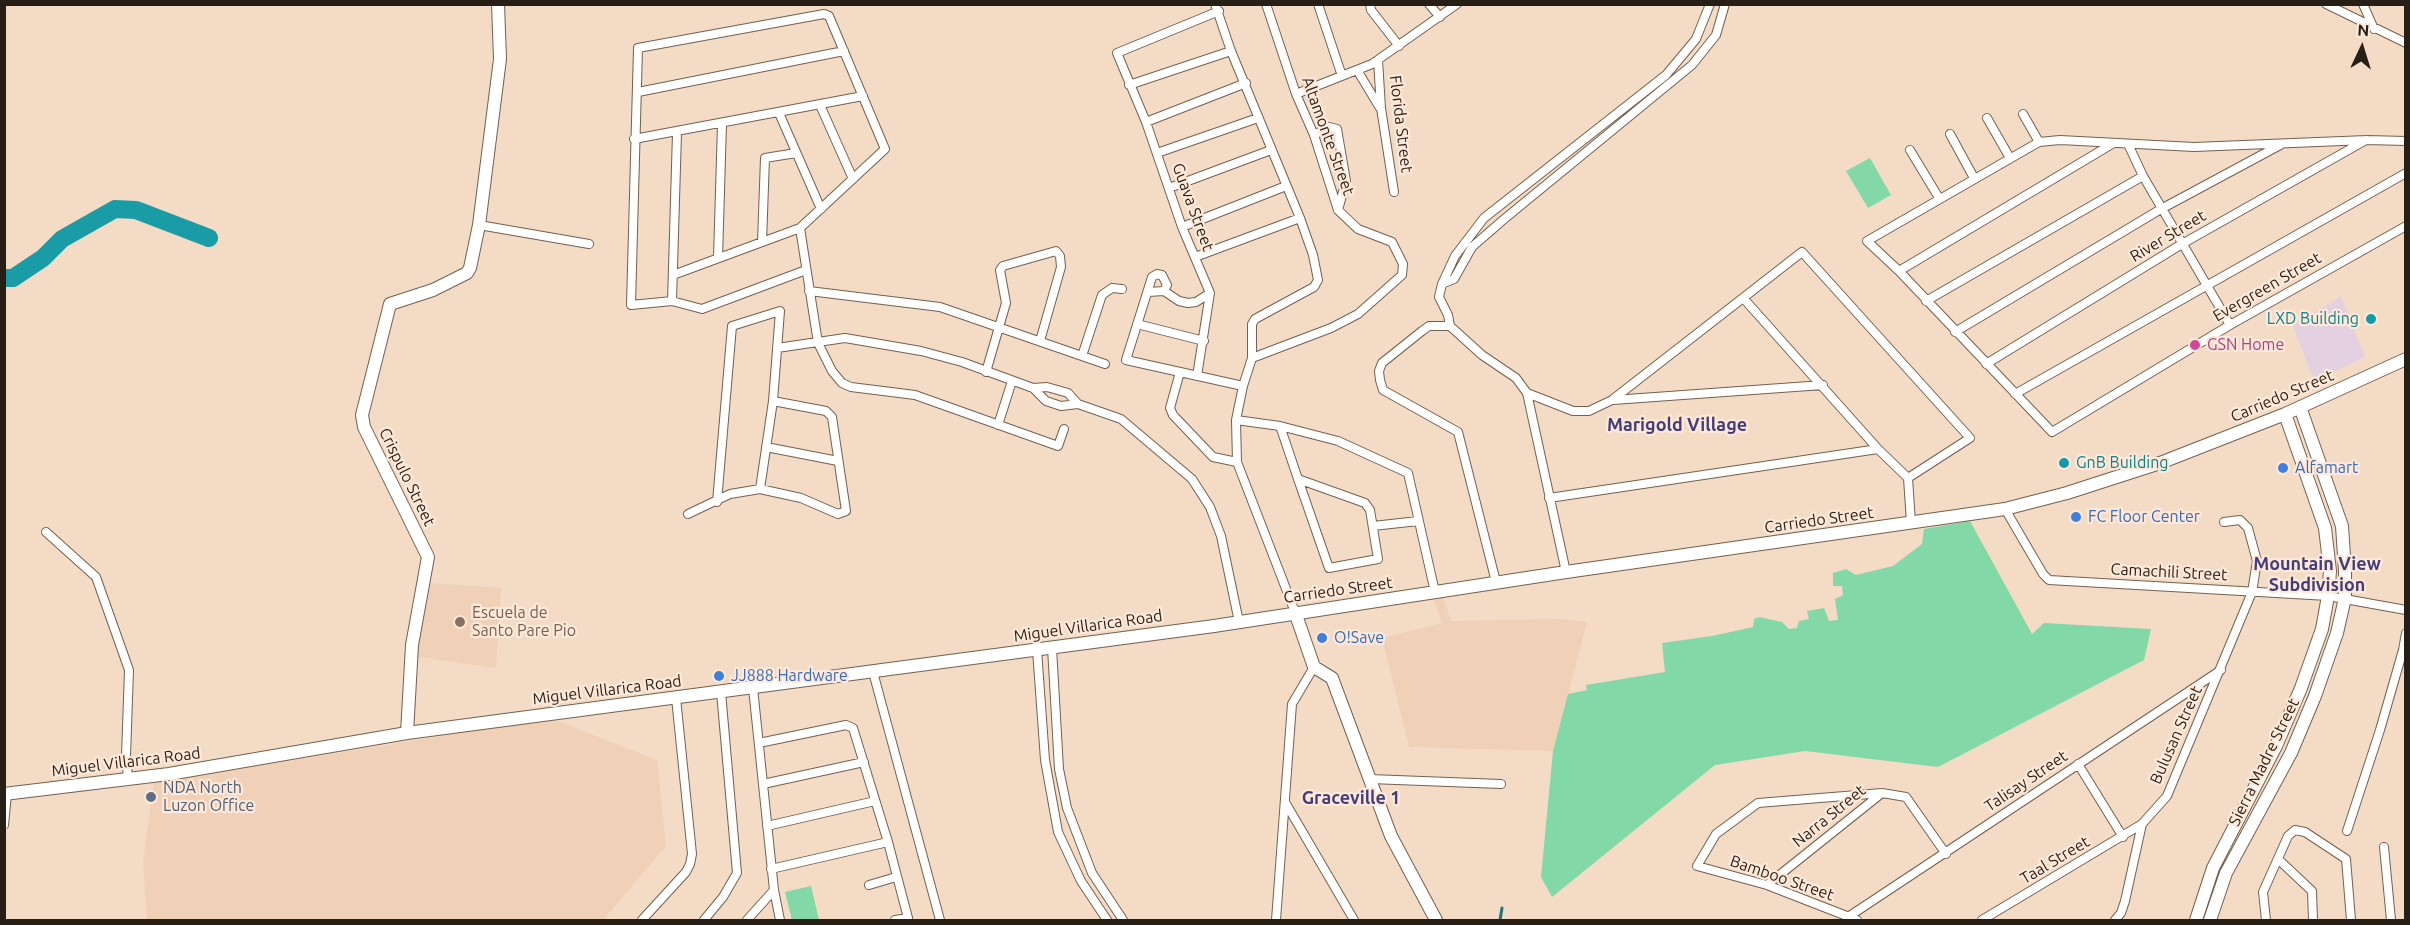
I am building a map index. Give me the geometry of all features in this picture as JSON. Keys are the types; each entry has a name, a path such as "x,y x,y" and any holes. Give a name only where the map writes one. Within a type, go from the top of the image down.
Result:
{"main road":[{"name":"Crispulo Street","path":"407,733 412,645 428,557 364,427 362,415 390,304 433,290 467,273 470,268 479,225 500,59 498,4"},
{"name":"Carriedo Street","path":"1214,626 1496,582 2005,509 2112,480 2188,453 2285,414 2406,359"},
{"name":"Sierra Madre Street","path":"2210,921 2226,873 2291,753 2315,696 2337,633 2344,598 2346,571 2342,526 2300,407"},
{"name":"Sierra Madre Street","path":"2196,921 2212,868 2276,746 2301,688 2322,629 2328,597 2330,572 2325,528 2285,414"},
{"path":"1295,612 1314,667 1332,678 1391,836 1436,921"},
{"name":"Miguel Villarica Road","path":"6,794 179,772 407,733 1214,626"},
{"path":"2248,798 2263,806"}],"street":[{"name":"Altamonte Street","path":"1252,358 1331,328 1358,314 1401,274 1403,264 1392,242 1358,229 1338,210 1314,135 1296,94 1266,4"},
{"path":"1318,4 1342,76"},
{"path":"1370,4 1371,9 1399,46"},
{"path":"1429,4 1440,17"},
{"path":"1296,94 1378,60 1457,4"},
{"path":"1566,572 1527,393 1516,378 1482,355 1450,326 1448,315 1439,297 1442,284 1455,256 1484,218 1666,75 1696,39 1710,4"},
{"path":"1442,284 1454,279 1472,247 1692,64 1716,35 1725,4"},
{"path":"2326,4 2406,43"},
{"path":"2363,4 2374,29"},
{"path":"1217,8 1231,51 1300,218 1313,255 1317,284 1255,319 1252,324 1252,358 1236,420 1237,462 1295,612"},
{"name":"Guava Street","path":"1210,293 1182,227 1146,122 1117,53 1217,8"},
{"path":"673,275 800,228 885,149 829,16 824,14 638,48 630,303 632,306 672,301 702,309 806,270"},
{"path":"638,92 844,51"},
{"path":"1129,85 1231,51"},
{"name":"Florida Street","path":"1378,60 1380,108 1394,192"},
{"path":"1357,70 1380,108"},
{"path":"1146,122 1246,83"},
{"path":"634,140 863,96"},
{"path":"820,105 853,179"},
{"path":"779,112 821,209"},
{"path":"2023,114 2039,142"},
{"path":"1157,153 1258,118"},
{"path":"1988,118 2010,158"},
{"path":"718,258 722,124"},
{"path":"1314,135 1329,127 1337,129 1346,181 1338,210"},
{"path":"672,301 677,133"},
{"path":"1950,135 1974,178"},
{"path":"2406,141 2286,142 2194,147 2060,140 2039,142 1867,241 1899,271 2015,394 2208,287 2406,172"},
{"name":"River Street","path":"1986,364 2182,244 2367,140"},
{"path":"1955,332 2161,209 2286,142"},
{"path":"1899,271 2114,143"},
{"path":"2128,144 2161,209 2230,325"},
{"path":"1169,188 1271,150"},
{"path":"1910,150 1939,198"},
{"path":"762,242 765,158 796,153"},
{"path":"1926,301 2143,176"},
{"path":"1182,227 1286,186"},
{"path":"1195,257 1300,218"},
{"path":"479,225 589,244"},
{"name":"Evergreen Street","path":"2015,394 2052,432 2230,325 2406,226"},
{"path":"800,228 819,343 832,371 845,385 915,395 1058,446 1064,429"},
{"path":"986,372 1006,303 1000,270 1003,266 1058,251 1060,267 1040,341"},
{"path":"1527,393 1573,411 1589,411 1612,400 1802,252 1970,438 1908,478"},
{"path":"1164,291 1167,285 1162,275 1157,274 1152,277 1126,360 1243,386"},
{"path":"1082,356 1102,295 1112,288 1122,289"},
{"path":"809,291 939,307 1105,364"},
{"path":"1148,292 1164,291 1179,301 1188,303 1196,302 1210,293"},
{"path":"1197,376 1210,293"},
{"path":"1744,299 1878,449 1908,478 1911,523"},
{"path":"717,502 732,326 780,310 773,401 760,489"},
{"path":"1137,324 1203,341"},
{"path":"1450,326 1429,326 1422,331 1382,363 1379,372 1380,380 1383,390 1458,432 1496,582"},
{"path":"777,348 845,338 872,342 962,362 1033,388 1047,387 1068,393 1078,404"},
{"path":"1180,372 1170,408 1173,415 1213,457 1237,462"},
{"path":"998,424 1012,381"},
{"path":"1612,400 1823,385"},
{"path":"1033,388 1046,401 1061,406 1078,404 1122,419 1192,479 1203,493 1221,536 1239,622"},
{"path":"688,514 730,494 760,489 801,498 838,514 846,511 832,417 826,411 773,401"},
{"path":"1236,420 1280,426 1338,441 1408,473 1435,592"},
{"path":"1280,426 1298,479 1329,568 1378,559 1370,510 1365,503 1298,479"},
{"path":"766,447 838,461"},
{"path":"1549,498 1878,449"},
{"name":"Camachili Street","path":"2005,509 2049,580 2344,598 2406,610"},
{"name":"Bulusan Street","path":"2142,824 2167,796 2252,591 2257,561 2248,528 2240,520 2224,522"},
{"path":"1373,526 1418,521"},
{"path":"46,532 96,577 129,670 126,756 128,778"},
{"path":"2347,831 2380,730 2406,633"},
{"path":"1052,648 1059,769 1067,808 1092,873 1123,921"},
{"path":"1037,650 1045,760 1058,832 1081,881 1107,921"},
{"path":"1276,921 1292,704 1314,667"},
{"name":"Talisay Street","path":"1852,919 2078,764 2221,670"},
{"path":"873,672 940,921"},
{"path":"753,688 771,869 780,921"},
{"path":"704,921 723,897 737,873 721,692"},
{"path":"642,921 686,872 692,854 676,698"},
{"path":"759,743 846,724 855,731 908,919 895,921"},
{"path":"763,784 864,762"},
{"path":"2078,764 2123,837"},
{"path":"1370,779 1501,784"},
{"path":"1882,793 1906,797 1946,854"},
{"name":"Bamboo Street","path":"1852,919 1767,885 1697,866 1716,834 1758,802 1882,793"},
{"name":"Narra Street","path":"1767,885 1882,793"},
{"path":"4,825 6,794"},
{"path":"767,826 875,801"},
{"path":"1285,801 1353,921"},
{"path":"2115,921 2126,901 2142,824"},
{"name":"Taal Street","path":"1982,921 2142,824"},
{"path":"2266,921 2263,892 2288,836 2295,830 2305,831 2346,859 2351,921"},
{"path":"771,869 888,842"},
{"path":"2384,847 2391,921"},
{"path":"2279,860 2312,891 2313,921"},
{"path":"869,885 896,877"},
{"path":"747,921 774,890"}],"shaded area":[{"path":"2341,296 2365,357 2314,381 2293,326"},
{"name":"Escuela de Santo Pare Pio","path":"429,583 501,588 496,668 413,656"},
{"path":"1443,597 1451,621 1559,619 1587,622 1553,751 1409,747 1382,638 1442,623 1433,598"},
{"path":"550,718 657,760 666,846 603,920 147,920 143,863 154,780 193,777"}],"green space":[{"path":"1870,158 1891,195 1868,208 1846,171"},
{"path":"1970,521 2032,634 2044,623 2151,629 2144,660 1938,767 1805,751 1715,765 1552,897 1541,877 1553,751 1568,694 1587,690 1586,685 1665,672 1662,643 1753,627 1754,619 1759,617 1782,622 1789,629 1797,628 1799,621 1809,619 1807,611 1824,608 1829,621 1838,620 1835,599 1843,595 1842,586 1833,586 1833,573 1846,569 1856,575 1893,566 1922,544 1924,529"},
{"path":"811,886 819,920 792,920 785,892"}],"waterway":[{"path":"4,278 13,278 43,258 62,239 115,209 136,210 209,238"},
{"path":"1500,920 1502,908"}],"place":[{"name":"LXD Building","path":"2371,319"},
{"name":"GSN Home","path":"2195,345"},
{"name":"GnB Building","path":"2064,463"},
{"name":"Alfamart","path":"2283,468"},
{"name":"FC Floor Center","path":"2076,517"},
{"name":"Escuela de Santo Pare Pio","path":"460,622"},
{"name":"O!Save","path":"1322,638"},
{"name":"JJ888 Hardware","path":"719,676"},
{"name":"NDA North Luzon Office","path":"151,797"}],"district":[{"name":"Marigold Village","path":"1677,425"},
{"name":"Mountain View Subdivision","path":"2317,574"},
{"name":"Graceville 1","path":"1351,798"}]}
